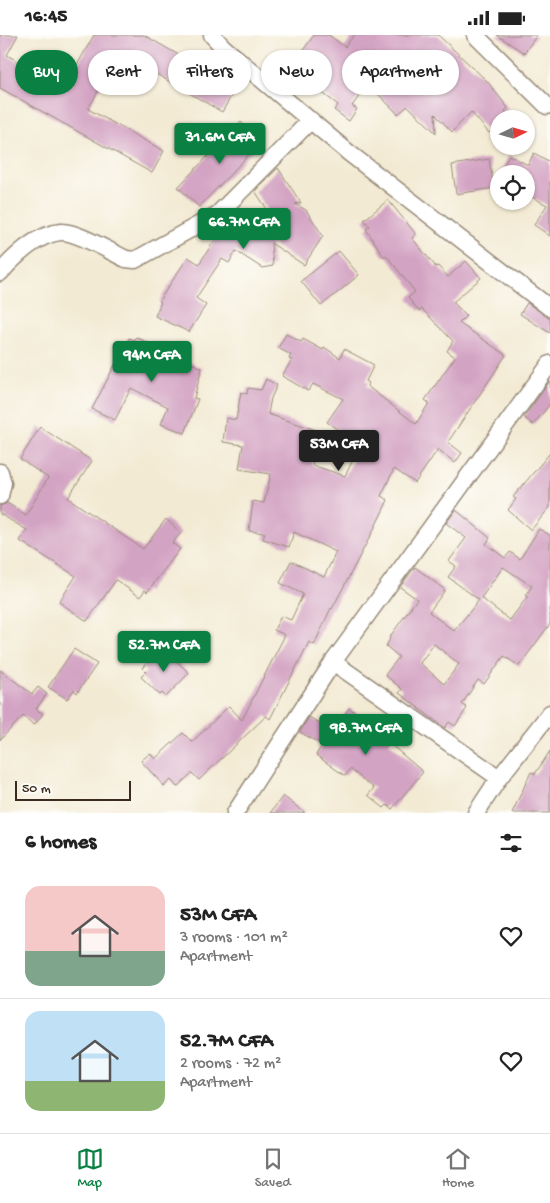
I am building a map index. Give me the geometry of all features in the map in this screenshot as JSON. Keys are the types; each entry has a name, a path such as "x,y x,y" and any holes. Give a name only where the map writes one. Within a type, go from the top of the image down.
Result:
{"street":[{"path":"212,35 223,47 311,121 550,308"},
{"path":"475,35 547,106"},
{"path":"0,273 18,252 36,241 61,232 126,259 135,260 218,214 311,121"},
{"path":"235,813 333,662 550,364"},
{"path":"0,472 3,483 0,496"},
{"path":"333,662 499,778"},
{"path":"476,813 499,778 550,713"}],"building":[{"path":"0,35 18,35 7,55 15,60 15,95 78,95 78,63 94,35 144,35 170,50 168,50 168,81 158,75 158,50 88,50 88,95 96,95 88,109 164,151 152,173 0,88"},
{"path":"314,35 329,35 345,47 354,35 438,35 454,50 342,50 342,95 360,95 352,106 357,109 349,121 334,110 338,105 325,95 332,95 332,50 303,50"},
{"path":"497,35 537,35 524,53"},
{"path":"459,55 487,81 508,108 506,110 490,110 489,133 471,112 452,132 435,114 436,133 408,106 398,114 379,95 459,95"},
{"path":"193,95 232,95 222,112"},
{"path":"241,122 261,142 199,207 178,187"},
{"path":"535,154 550,162 550,236 534,225 547,205 535,199 535,165 528,165"},
{"path":"509,155 528,165 504,165"},
{"path":"489,159 490,189 456,194 452,165"},
{"path":"278,168 301,203 295,204 306,210 323,236 304,265 271,243 273,266 262,268 236,251 229,263 222,259 196,298 206,305 189,332 155,316 161,302 159,301 188,257 199,264 230,217 256,233 269,212 255,191"},
{"path":"388,200 416,234 412,238 436,267 438,266 448,277 466,261 481,278 453,302 466,316 459,323 506,355 448,442 462,453 455,463 438,449 415,483 394,469 381,496 388,500 375,527 331,608 314,645 309,642 270,719 266,716 199,780 192,773 177,787 171,780 164,786 141,761 150,753 155,759 183,733 192,742 229,706 242,720 285,635 274,630 281,616 291,620 303,594 280,583 291,561 324,577 336,552 294,532 289,547 263,539 265,533 249,531 253,501 264,503 271,474 239,469 243,445 223,442 226,418 236,420 241,392 247,394 248,388 261,390 266,379 277,385 271,398 268,414 322,432 312,465 345,476 360,446 327,422 343,399 313,384 308,391 282,376 292,360 289,359 291,355 278,348 286,334 301,342 303,339 323,350 324,347 340,358 344,349 374,365 366,381 369,383 367,386 416,424 429,403 425,400 455,357 447,351 453,341 422,309 419,311 408,298 415,292 386,255 384,257 366,229 370,226 364,220"},
{"path":"339,251 359,275 321,306 301,281"},
{"path":"527,303 550,318 550,333 520,314"},
{"path":"136,337 202,368 194,398 198,399 185,433 161,424 168,407 131,388 115,420 92,409 129,338 135,340"},
{"path":"550,381 550,404 533,425 524,417"},
{"path":"40,427 92,461 68,498 143,549 166,519 181,533 172,543 180,549 147,592 145,590 140,597 116,580 87,621 59,602 76,576 20,541 27,530 0,514 0,506 7,503 26,515 48,478 20,459"},
{"path":"550,453 550,507 531,530 508,510 516,499 513,497"},
{"path":"456,510 490,538 486,544 505,558 510,552 520,559 539,529 550,535 550,624 519,666 504,656 484,684 478,680 462,704 467,708 455,726 449,722 445,728 399,693 402,689 385,675 399,657 386,646 389,638 417,599 400,587 415,567 445,590 429,612 454,631 479,600 448,577 456,566 449,561 466,538 446,523","holes":["503,567 532,586 526,595 528,596 510,620 481,598","434,644 459,664 444,684 420,663"]},
{"path":"74,649 97,664 77,693 74,690 67,699 48,687"},
{"path":"165,650 189,673 166,697 162,693 160,695 141,677 146,672 142,668 155,654 158,657"},
{"path":"0,670 32,694 38,687 47,694 36,709 43,714 34,725 23,716 0,740"},
{"path":"349,708 381,730 385,724 396,732 389,743 423,772 392,809 387,805 384,808 368,795 374,788 350,769 345,776 316,755 322,745 300,732 309,717 333,731"},
{"path":"550,751 550,813 512,813 531,772 535,774"},
{"path":"283,796 305,813 270,813"}]}
